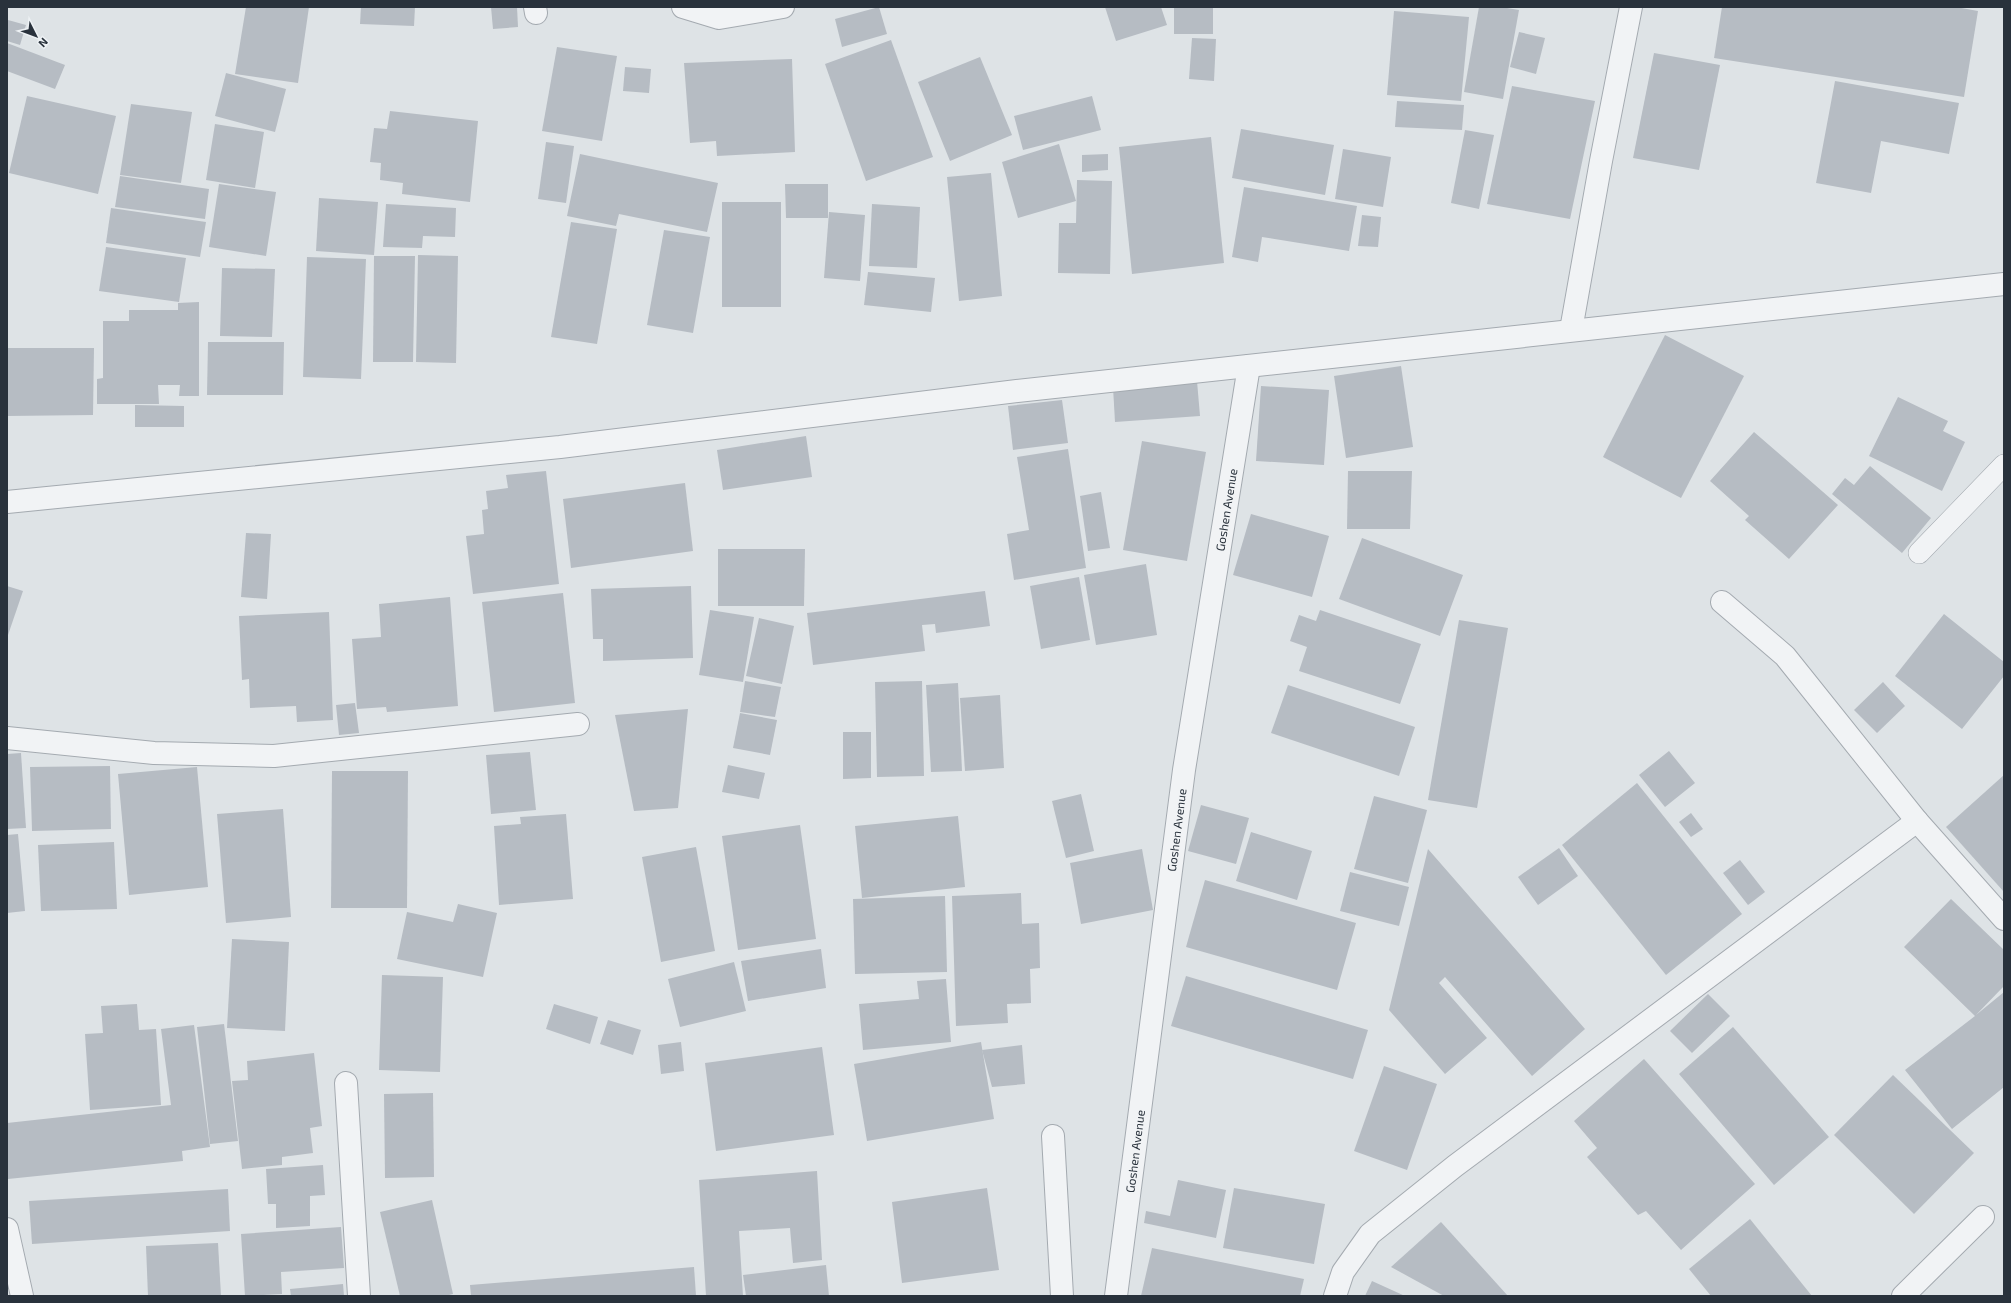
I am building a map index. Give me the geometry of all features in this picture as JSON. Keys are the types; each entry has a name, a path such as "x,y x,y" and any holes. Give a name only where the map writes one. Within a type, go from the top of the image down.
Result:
{"street":[{"path":"682,7 719,18 783,7"},
{"path":"1570,330 1631,7"},
{"path":"7,502 560,447 1017,391 2004,284"},
{"name":"Goshen Avenue","path":"1116,1296 1184,770 1248,366"},
{"path":"1722,602 1785,656 1917,821 2004,919"},
{"path":"7,738 154,753 274,756 578,724"},
{"path":"1335,1296 1343,1272 1370,1234 1455,1166 1917,821"},
{"path":"346,1083 359,1296"},
{"path":"1053,1136 1062,1296"},
{"path":"1903,1296 1983,1217"},
{"path":"7,1229 22,1296"}],"lane":[{"path":"1919,553 2004,465"}],"building":[{"path":"246,7 309,7 298,83 235,74"},
{"path":"361,7 415,7 414,26 360,24"},
{"path":"491,7 517,7 518,27 493,29"},
{"path":"879,7 887,34 842,47 835,19"},
{"path":"1105,7 1161,7 1167,25 1116,41"},
{"path":"1174,7 1213,7 1213,34 1174,34"},
{"path":"1479,7 1501,7 1519,10 1503,99 1464,92"},
{"path":"1722,7 1956,7 1978,11 1964,97 1714,58"},
{"path":"1394,11 1469,17 1461,101 1387,95"},
{"path":"8,20 26,25 20,45 7,41"},
{"path":"1519,32 1545,38 1536,74 1510,67"},
{"path":"1192,38 1216,39 1214,81 1189,79"},
{"path":"891,40 933,157 866,181 825,64"},
{"path":"7,43 65,65 55,89 7,71"},
{"path":"557,47 617,56 602,141 542,131"},
{"path":"1654,53 1720,65 1699,170 1633,158"},
{"path":"980,57 1012,135 950,161 918,82"},
{"path":"792,59 795,152 717,156 716,141 690,143 684,63"},
{"path":"625,67 651,69 649,93 623,91"},
{"path":"226,73 286,89 275,132 215,116"},
{"path":"1835,81 1959,103 1949,154 1881,141 1871,193 1816,183"},
{"path":"1512,86 1595,101 1570,219 1487,204"},
{"path":"27,96 116,116 98,194 9,173"},
{"path":"1092,96 1101,130 1023,150 1014,116"},
{"path":"1397,101 1464,105 1462,130 1395,127"},
{"path":"131,104 192,112 181,183 120,175"},
{"path":"390,111 478,121 470,202 402,194 403,183 380,180 381,163 370,162 374,128 387,129"},
{"path":"215,124 264,132 255,188 206,180"},
{"path":"1241,129 1334,145 1325,195 1232,178"},
{"path":"1465,130 1494,135 1479,209 1451,203"},
{"path":"1211,137 1224,263 1132,274 1119,147"},
{"path":"546,142 574,146 566,203 538,199"},
{"path":"1059,144 1076,201 1018,218 1002,162"},
{"path":"1343,149 1391,157 1383,207 1335,199"},
{"path":"580,154 718,183 707,232 619,214 616,226 567,216"},
{"path":"1108,154 1108,170 1082,172 1082,155"},
{"path":"991,173 1002,296 959,301 947,177"},
{"path":"120,176 209,189 205,219 115,207"},
{"path":"1077,180 1112,181 1110,274 1058,273 1059,223 1076,223"},
{"path":"219,184 276,192 266,256 209,247"},
{"path":"785,184 828,184 828,218 786,218"},
{"path":"1244,187 1357,206 1349,251 1262,237 1258,262 1232,257"},
{"path":"319,198 378,202 374,255 316,251"},
{"path":"722,202 781,202 781,307 722,307"},
{"path":"386,204 456,208 455,237 423,236 422,248 383,247"},
{"path":"872,204 920,207 917,268 869,266"},
{"path":"111,208 206,222 200,257 106,243"},
{"path":"829,212 865,215 860,281 824,278"},
{"path":"1362,215 1381,217 1378,247 1358,246"},
{"path":"571,222 617,229 597,344 551,337"},
{"path":"664,230 710,237 693,333 647,325"},
{"path":"106,247 186,258 179,302 99,291"},
{"path":"418,255 458,256 456,363 416,362"},
{"path":"374,256 415,256 413,362 373,362"},
{"path":"307,257 366,259 361,379 303,377"},
{"path":"222,268 275,269 272,337 220,336"},
{"path":"868,272 935,278 931,312 864,305"},
{"path":"199,302 199,396 179,396 180,385 158,385 159,404 97,404 97,379 103,378 103,321 129,321 129,310 178,310 178,303"},
{"path":"1665,335 1744,376 1681,498 1603,457"},
{"path":"208,342 284,342 283,395 207,395"},
{"path":"7,348 94,348 93,415 7,416"},
{"path":"1401,366 1413,447 1346,458 1334,376"},
{"path":"1197,381 1200,416 1115,422 1113,387"},
{"path":"1261,386 1329,390 1324,465 1256,461"},
{"path":"1898,397 1948,421 1943,431 1965,442 1942,491 1869,456"},
{"path":"1062,400 1068,443 1013,450 1008,406"},
{"path":"135,405 184,406 184,427 135,427"},
{"path":"1754,432 1838,505 1789,559 1745,520 1749,516 1710,481"},
{"path":"806,436 812,477 723,490 717,450"},
{"path":"1142,441 1206,452 1187,561 1123,550"},
{"path":"1068,449 1086,568 1014,580 1007,534 1029,530 1017,457"},
{"path":"1870,466 1931,518 1902,553 1832,494 1845,478 1854,485"},
{"path":"546,471 559,584 473,594 466,536 484,534 482,510 488,509 486,491 508,488 506,475"},
{"path":"1348,471 1412,471 1410,529 1347,529"},
{"path":"685,483 693,551 571,568 563,499"},
{"path":"1101,492 1110,548 1088,551 1080,496"},
{"path":"1251,514 1329,536 1312,597 1233,575"},
{"path":"246,533 271,534 267,599 241,597"},
{"path":"1362,538 1463,575 1440,636 1339,599"},
{"path":"718,549 805,549 804,606 718,606"},
{"path":"1146,564 1157,635 1096,645 1084,575"},
{"path":"1079,577 1090,640 1041,649 1030,586"},
{"path":"7,586 23,591 7,638"},
{"path":"691,586 693,658 603,661 603,639 593,639 591,589"},
{"path":"985,591 990,626 936,633 935,624 922,625 925,651 813,665 807,613"},
{"path":"563,593 575,703 494,712 482,602"},
{"path":"450,597 458,706 387,712 386,707 357,709 352,639 381,637 379,604"},
{"path":"710,610 754,617 743,682 699,675"},
{"path":"1320,610 1421,644 1400,704 1299,671 1307,647 1290,641 1299,615 1316,621"},
{"path":"329,612 333,720 297,722 296,706 250,708 249,679 242,680 239,616"},
{"path":"1944,614 2004,662 2004,676 1962,729 1895,676"},
{"path":"759,618 794,626 782,684 746,676"},
{"path":"1459,620 1508,628 1477,808 1428,800"},
{"path":"745,681 781,687 775,717 740,712"},
{"path":"922,681 924,776 877,777 875,682"},
{"path":"1883,682 1905,706 1877,733 1854,710"},
{"path":"958,683 962,771 931,772 926,685"},
{"path":"1288,685 1415,727 1399,776 1271,733"},
{"path":"1000,695 1004,768 965,771 960,698"},
{"path":"355,703 359,733 339,735 336,705"},
{"path":"688,709 678,808 634,811 615,715"},
{"path":"740,713 777,720 770,755 733,748"},
{"path":"843,732 871,732 871,778 843,779"},
{"path":"1669,751 1695,783 1665,807 1639,775"},
{"path":"530,752 536,810 491,814 486,755"},
{"path":"21,753 26,828 7,829 7,754"},
{"path":"728,765 765,773 759,799 722,792"},
{"path":"110,766 111,829 32,831 30,767"},
{"path":"197,767 208,887 129,895 118,774"},
{"path":"332,771 408,771 407,908 331,908"},
{"path":"2004,775 2004,892 1946,827"},
{"path":"1637,783 1742,914 1666,975 1562,845"},
{"path":"1081,794 1094,851 1066,858 1052,801"},
{"path":"1374,796 1427,810 1408,883 1354,869"},
{"path":"1201,805 1249,818 1236,864 1188,851"},
{"path":"283,809 291,917 226,923 217,814"},
{"path":"1691,813 1703,829 1691,837 1679,822"},
{"path":"566,814 573,899 499,905 494,826 521,824 520,817"},
{"path":"958,816 965,887 862,898 855,826"},
{"path":"800,825 816,939 738,950 722,836"},
{"path":"1251,832 1312,851 1297,900 1236,881"},
{"path":"18,834 25,911 7,913 7,835"},
{"path":"114,842 117,909 41,911 38,845"},
{"path":"696,847 715,951 661,962 642,857"},
{"path":"1559,848 1578,876 1538,905 1518,877"},
{"path":"1142,849 1153,910 1081,924 1070,863"},
{"path":"1428,849 1585,1029 1532,1076 1445,977 1439,983 1487,1038 1445,1074 1389,1010"},
{"path":"1740,860 1765,892 1748,905 1723,873"},
{"path":"1350,872 1409,887 1399,926 1340,911"},
{"path":"1205,880 1356,923 1337,990 1186,947"},
{"path":"1021,893 1022,924 1039,923 1040,968 1030,969 1031,1003 1007,1004 1008,1023 956,1026 952,896"},
{"path":"945,896 947,972 855,974 853,899"},
{"path":"1951,899 2004,950 2004,986 1976,1015 2004,992 2004,1087 1952,1129 1905,1070 1975,1016 1904,947"},
{"path":"458,904 497,913 483,977 397,959 407,912 453,922"},
{"path":"232,939 289,942 285,1031 227,1028"},
{"path":"821,949 826,988 748,1001 741,961"},
{"path":"734,962 746,1011 680,1027 668,979"},
{"path":"382,975 443,977 440,1072 379,1070"},
{"path":"1186,976 1368,1030 1353,1079 1171,1026"},
{"path":"946,979 951,1042 863,1050 859,1004 919,999 917,981"},
{"path":"1708,994 1730,1016 1692,1053 1670,1031"},
{"path":"137,1004 139,1030 156,1029 161,1105 90,1110 85,1034 103,1033 101,1006"},
{"path":"554,1004 598,1017 590,1044 546,1029"},
{"path":"608,1020 641,1030 633,1055 600,1044"},
{"path":"224,1024 238,1141 210,1144 197,1027"},
{"path":"194,1025 210,1147 182,1151 183,1161 8,1179 7,1123 171,1105 161,1029"},
{"path":"1733,1027 1829,1137 1774,1185 1679,1074"},
{"path":"681,1042 684,1071 661,1074 658,1045"},
{"path":"981,1042 994,1119 867,1141 854,1064"},
{"path":"1022,1045 1025,1084 992,1087 982,1050"},
{"path":"822,1047 834,1135 716,1151 705,1063"},
{"path":"314,1053 322,1126 310,1128 313,1153 282,1157 282,1165 242,1169 232,1081 248,1080 247,1061"},
{"path":"1644,1059 1755,1184 1681,1250 1646,1211 1638,1215 1587,1157 1597,1148 1574,1121"},
{"path":"1384,1066 1437,1084 1407,1170 1354,1151"},
{"path":"1893,1075 1974,1153 1914,1214 1834,1135"},
{"path":"433,1093 434,1177 385,1178 384,1094"},
{"path":"323,1165 325,1195 310,1196 310,1226 276,1228 276,1204 268,1204 266,1169"},
{"path":"817,1171 822,1260 793,1263 790,1228 739,1231 743,1296 706,1296 699,1180"},
{"path":"1178,1180 1226,1190 1216,1238 1144,1223 1146,1211 1170,1216"},
{"path":"987,1188 999,1270 902,1283 892,1202"},
{"path":"1234,1188 1325,1204 1314,1264 1223,1248"},
{"path":"228,1189 230,1231 32,1244 29,1201"},
{"path":"432,1200 453,1294 445,1296 400,1296 380,1212"},
{"path":"1750,1219 1812,1296 1711,1296 1689,1269"},
{"path":"1441,1222 1508,1296 1444,1296 1391,1267"},
{"path":"341,1227 344,1268 281,1272 282,1294 245,1296 241,1234"},
{"path":"218,1243 221,1296 148,1296 146,1246"},
{"path":"1152,1248 1304,1279 1300,1296 1141,1296"},
{"path":"826,1265 829,1296 746,1296 743,1275"},
{"path":"694,1267 696,1296 471,1296 470,1285"},
{"path":"1372,1281 1405,1296 1365,1296"},
{"path":"343,1284 344,1296 291,1296 290,1289"}]}
